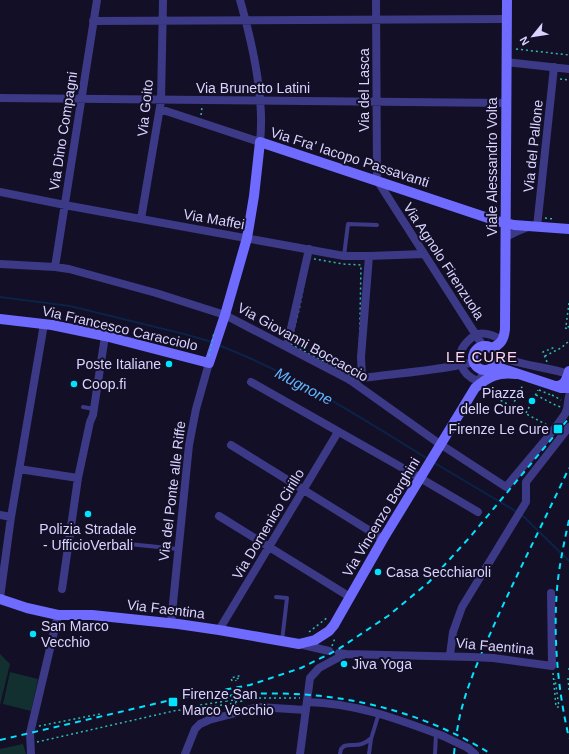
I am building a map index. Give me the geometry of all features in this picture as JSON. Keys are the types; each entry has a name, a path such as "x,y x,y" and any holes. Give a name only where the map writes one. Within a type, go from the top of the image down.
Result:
{"street":[{"name":"Via Dino Compagni","path":"55,267 96,0"},
{"name":"Via Goito","path":"141,218 161,105 163,0"},
{"path":"210,358 216,334 225,315 247,238 254,196 260,142 259,101 256,73 246,20 240,0"},
{"name":"Via del Lasca","path":"376,0 378,102 377,180"},
{"name":"Viale Alessandro Volta","path":"503,337 506,237 507,0"},
{"path":"93,21 506,19"},
{"path":"506,62 569,69"},
{"name":"Via del Pallone","path":"535,227 554,67"},
{"name":"Via Brunetto Latini","path":"0,98 81,100 161,105 259,101 506,104"},
{"name":"Via Fra' Iacopo Passavanti","path":"161,105 260,142 506,223 535,227 569,229"},
{"name":"Via Agnolo Firenzuola","path":"377,180 476,335"},
{"name":"Via Maffei","path":"0,192 344,256 424,254"},
{"name":"Via Fra' Iacopo Passavanti","path":"506,237 518,231 535,227"},
{"path":"287,346 309,249"},
{"path":"361,375 361,357 369,256"},
{"name":"Via Giovanni Boccaccio","path":"0,264 69,269 156,293 225,315 350,380 441,445 506,487 554,429 566,411 569,392"},
{"name":"Via Francesco Caracciolo","path":"0,319 44,324 210,358"},
{"path":"0,599 3,561 19,469 34,402 44,324"},
{"path":"488,334 503,337 490,357 480,387 467,375 461,365 460,356 463,347 476,335 488,334"},
{"path":"476,335 490,357 569,373 562,385 553,390"},
{"path":"62,589 78,478 94,409 105,336"},
{"path":"490,357 478,368 474,362 475,352 478,349 490,357 517,379"},
{"name":"Via del Ponte alle Riffe","path":"171,623 191,432 210,358"},
{"path":"350,380 361,375 461,365 474,362"},
{"path":"480,387 486,379 504,373 517,379 553,390 569,392"},
{"path":"251,382 338,432 423,475 478,512"},
{"name":"Via Vincenzo Borghini","path":"299,644 314,641 329,631 334,625 383,539 434,455 480,387"},
{"path":"450,656 452,632 462,607 526,502 526,482 569,427"},
{"name":"Via Domenico Cirillo","path":"219,630 338,432"},
{"path":"231,445 383,539"},
{"path":"19,469 78,478"},
{"path":"0,515 11,517"},
{"path":"219,516 350,597"},
{"name":"Via Faentina","path":"306,703 309,679 314,672 342,654 472,656 552,666 551,593"},
{"name":"Via Faentina","path":"0,599 34,610 58,615 92,615 171,623 299,644 329,651"},
{"path":"31,754 30,744 32,728 58,615"},
{"path":"300,754 306,703"},
{"path":"185,754 195,729 200,724 209,720 258,706 306,703 344,705 379,713 440,735 471,751"}],"lane":[{"path":"344,256 348,224 377,225"},
{"path":"83,407 94,409"},
{"path":"119,543 178,549"},
{"path":"276,597 287,598 282,641"},
{"path":"369,754 371,739 379,713"},
{"path":"435,754 440,735"},
{"path":"340,754 341,749 344,746 360,745 371,739"},
{"path":"360,745 369,754"}],"path":[{"path":"514,49 569,55"},
{"path":"559,79 569,80"},
{"path":"544,216 543,218 556,219"},
{"path":"309,258 343,264 361,265 361,375"},
{"path":"569,303 566,326 569,328"},
{"path":"210,358 216,334"},
{"path":"540,349 545,356 561,348 569,341"},
{"path":"543,352 555,347"},
{"path":"362,361 363,355"},
{"path":"514,414 510,410 523,385 517,379"},
{"path":"480,387 554,429"},
{"path":"526,413 538,390 553,390"},
{"path":"536,395 557,406"},
{"path":"305,635 330,615"},
{"name":"Via Faentina","path":"552,666 555,682 553,682 556,707 559,707 555,679"},
{"path":"569,667 569,673"},
{"path":"232,681 231,678 239,676 240,678 235,679 236,681"},
{"path":"568,678 569,690"},
{"path":"252,705 252,698 306,703"},
{"path":"226,701 235,702 201,708 200,707 200,705 226,701"},
{"path":"235,702 236,708"},
{"path":"30,744 178,710 204,714"},
{"path":"32,728 100,714"}],"green space":[{"path":"0,654 10,664 0,705"},
{"path":"10,672 38,679 31,711 3,704"},
{"path":"23,744 26,754 0,754 0,749"}],"waterway":[{"name":"Mugnone","path":"0,297 70,306 212,342"},
{"name":"Mugnone","path":"218,345 245,356 299,382 428,459"},
{"name":"Mugnone","path":"433,462 517,512"},
{"name":"Mugnone","path":"521,514 569,561"}],"railway":[{"path":"0,740 184,697 250,685 301,668 337,650 388,616 429,582 470,537 569,418"},
{"path":"457,731 468,687 480,658 498,616 569,468"},
{"path":"569,520 558,580 556,608 557,664 569,738"},
{"path":"217,697 252,694 288,694 324,696 359,702 393,710 427,722 460,736 491,754"},
{"path":"454,754 455,744"}],"place":[{"name":"Poste Italiane","path":"169,364"},
{"name":"Coop.fi","path":"74,384"},
{"name":"Piazza delle Cure","path":"532,401"},
{"name":"Firenze Le Cure","path":"558,429"},
{"name":"Polizia Stradale - UfficioVerbali","path":"88,514"},
{"name":"Casa Secchiaroli","path":"378,572"},
{"name":"San Marco Vecchio","path":"33,634"},
{"name":"Jiva Yoga","path":"344,664"},
{"name":"Firenze San Marco Vecchio","path":"173,702"}],"district":[{"name":"LE CURE","path":"482,356"}]}
